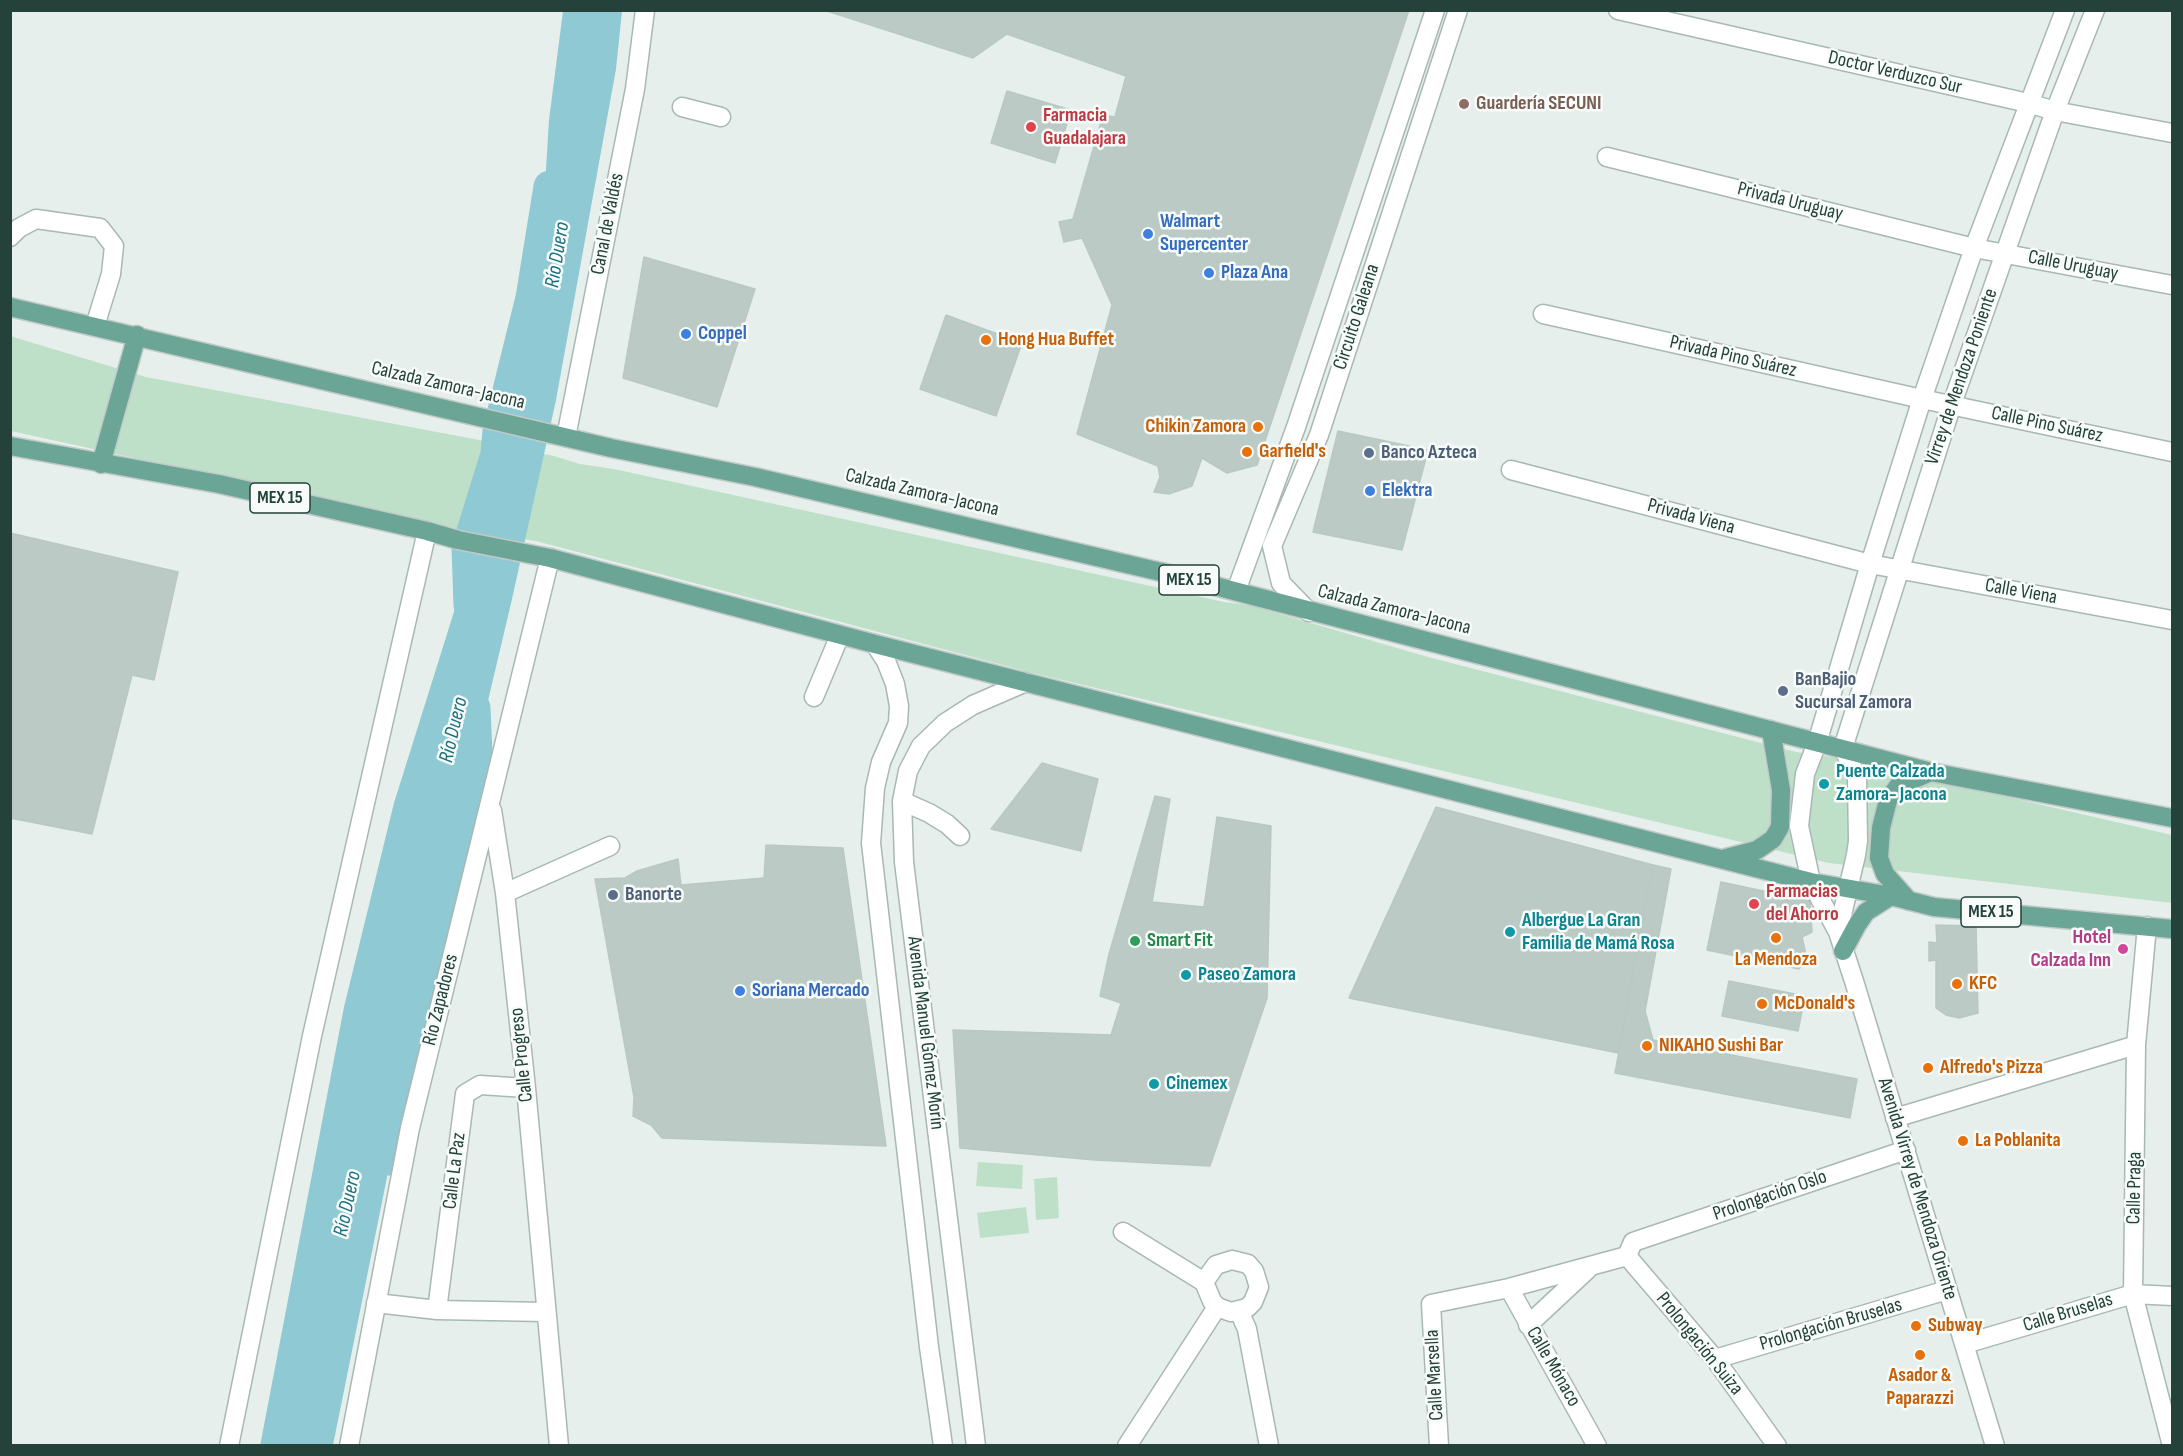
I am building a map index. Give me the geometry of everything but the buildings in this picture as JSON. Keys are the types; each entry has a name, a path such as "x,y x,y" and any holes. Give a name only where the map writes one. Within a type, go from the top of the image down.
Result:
{"main road":[{"name":"Calzada Zamora-Jacona","path":"10,306 561,436 767,479 1236,591 1309,612 1817,743"},
{"path":"101,464 137,335"},
{"name":"MEX 15","path":"10,446 219,484 541,557 1811,882 1847,887 1934,907 2172,929"},
{"path":"1725,859 1757,850 1773,839 1780,827 1781,790 1771,730"},
{"name":"MEX 15","path":"1817,743 1931,772 2172,818"},
{"path":"1843,951 1866,912 1900,898 1885,874 1879,858 1881,828 1888,800 1898,786 1931,772"}],"street":[{"name":"Canal de Valdés","path":"561,436 635,90 645,10"},
{"name":"Circuito Galeana","path":"1236,591 1296,427 1435,10"},
{"name":"Circuito Galeana","path":"1309,612 1281,583 1272,546 1319,435 1458,10"},
{"name":"Doctor Verduzco Sur","path":"1618,10 2055,111 2172,133"},
{"name":"Virrey de Mendoza Poniente","path":"1811,882 1799,826 1805,774 1817,743 1922,399 1974,248 2065,10"},
{"name":"Virrey de Mendoza Poniente","path":"1843,748 1952,404 2055,111 2095,10"},
{"path":"682,107 721,117"},
{"name":"Privada Uruguay","path":"1607,157 1974,248"},
{"path":"10,237 19,228 36,219 100,228 114,246 111,274 95,326"},
{"name":"Calle Uruguay","path":"1974,248 2172,285"},
{"name":"Privada Pino Suárez","path":"1543,314 1922,399"},
{"name":"Calle Pino Suárez","path":"1922,399 2172,452"},
{"path":"1296,427 1319,435"},
{"name":"Privada Viena","path":"1511,470 1870,564"},
{"path":"229,1446 312,1035 427,531"},
{"name":"Río Zapadores","path":"349,1446 410,1128 491,799 541,557"},
{"name":"Calle Viena","path":"1870,564 2172,620"},
{"path":"814,697 840,635"},
{"name":"Avenida Manuel Gómez Morín","path":"875,644 886,661 895,684 899,706 898,723 881,762 874,788 871,843 928,1336 943,1446"},
{"name":"Avenida Manuel Gómez Morín","path":"976,1446 904,862 902,801 908,771 921,746 945,723 973,705 1026,682"},
{"name":"Avenida Virrey de Mendoza Oriente","path":"1838,932 1847,887 1857,855 1857,777 1843,748"},
{"name":"Calle Progreso","path":"491,799 505,893 526,1088 559,1446"},
{"path":"902,801 930,813 960,836"},
{"path":"505,893 610,846"},
{"name":"Avenida Virrey de Mendoza Oriente","path":"1811,882 1838,932 1854,981 1995,1446"},
{"name":"Calle Praga","path":"2147,926 2136,1045 2133,1294 2172,1446"},
{"path":"1895,1118 2136,1045"},
{"name":"Calle La Paz","path":"437,1310 465,1094 480,1085 526,1088"},
{"name":"Prolongación Oslo","path":"1431,1304 1589,1268 1630,1249 1906,1150"},
{"path":"1124,1232 1204,1282 1208,1295 1217,1307 1232,1312 1239,1311 1253,1302 1259,1287 1254,1270 1248,1264 1240,1261 1224,1261 1216,1265 1204,1282"},
{"name":"Prolongación Suiza","path":"1630,1249 1715,1359 1777,1446"},
{"name":"Prolongación Oslo","path":"1528,1325 1589,1268"},
{"name":"Calle Mónaco","path":"1509,1288 1597,1446"},
{"name":"Prolongación Bruselas","path":"1715,1359 1947,1290"},
{"name":"Calle Bruselas","path":"1965,1344 2133,1294 2172,1296"},
{"path":"376,1304 437,1310 546,1312"},
{"name":"Calle Marsella","path":"1431,1304 1439,1446"},
{"path":"1127,1446 1217,1307"},
{"path":"1239,1311 1247,1329 1269,1446"}],"green space":[{"path":"10,336 146,377 474,439 554,456 580,464 614,469 1224,602 1249,605 1428,657 1796,752 1844,759 2172,835 2172,903 1829,863 1033,673 536,541 458,529 11,431"},
{"path":"978,1162 1023,1165 1022,1189 976,1186"},
{"path":"1057,1177 1059,1218 1036,1220 1034,1179"},
{"path":"1026,1207 1029,1233 980,1238 977,1213"}],"water":[{"name":"Río Duero","path":"563,11 622,11 616,69 556,400 454,845 333,1445 260,1446 344,1007 394,803 458,599 513,398 541,252 549,120"}],"waterway":[{"name":"Río Duero","path":"470,605 468,548 497,454 499,431 532,298 550,187"},
{"name":"Río Duero","path":"389,1159 477,777 474,708"}],"place":[{"name":"Guardería SECUNI","path":"1464,104"},
{"name":"Farmacia Guadalajara","path":"1031,127"},
{"name":"Walmart Supercenter","path":"1148,234"},
{"name":"Plaza Ana","path":"1209,273"},
{"name":"Coppel","path":"686,334"},
{"name":"Hong Hua Buffet","path":"986,340"},
{"name":"Chikin Zamora","path":"1258,427"},
{"name":"Garfield's","path":"1247,452"},
{"name":"Banco Azteca","path":"1369,453"},
{"name":"Elektra","path":"1370,491"},
{"name":"BanBajio Sucursal Zamora","path":"1783,691"},
{"name":"Puente Calzada Zamora- Jacona","path":"1824,784"},
{"name":"Banorte","path":"613,895"},
{"name":"Farmacias del Ahorro","path":"1754,904"},
{"name":"Albergue La Gran Familia de Mamá Rosa","path":"1510,932"},
{"name":"La Mendoza","path":"1776,938"},
{"name":"Smart Fit","path":"1135,941"},
{"name":"Hotel Calzada Inn","path":"2123,949"},
{"name":"Paseo Zamora","path":"1186,975"},
{"name":"KFC","path":"1957,984"},
{"name":"Soriana Mercado","path":"740,991"},
{"name":"McDonald's","path":"1762,1004"},
{"name":"NIKAHO Sushi Bar","path":"1647,1046"},
{"name":"Alfredo's Pizza","path":"1928,1068"},
{"name":"Cinemex","path":"1154,1084"},
{"name":"La Poblanita","path":"1963,1141"},
{"name":"Subway","path":"1916,1326"},
{"name":"Asador & Paparazzi","path":"1920,1355"}]}
